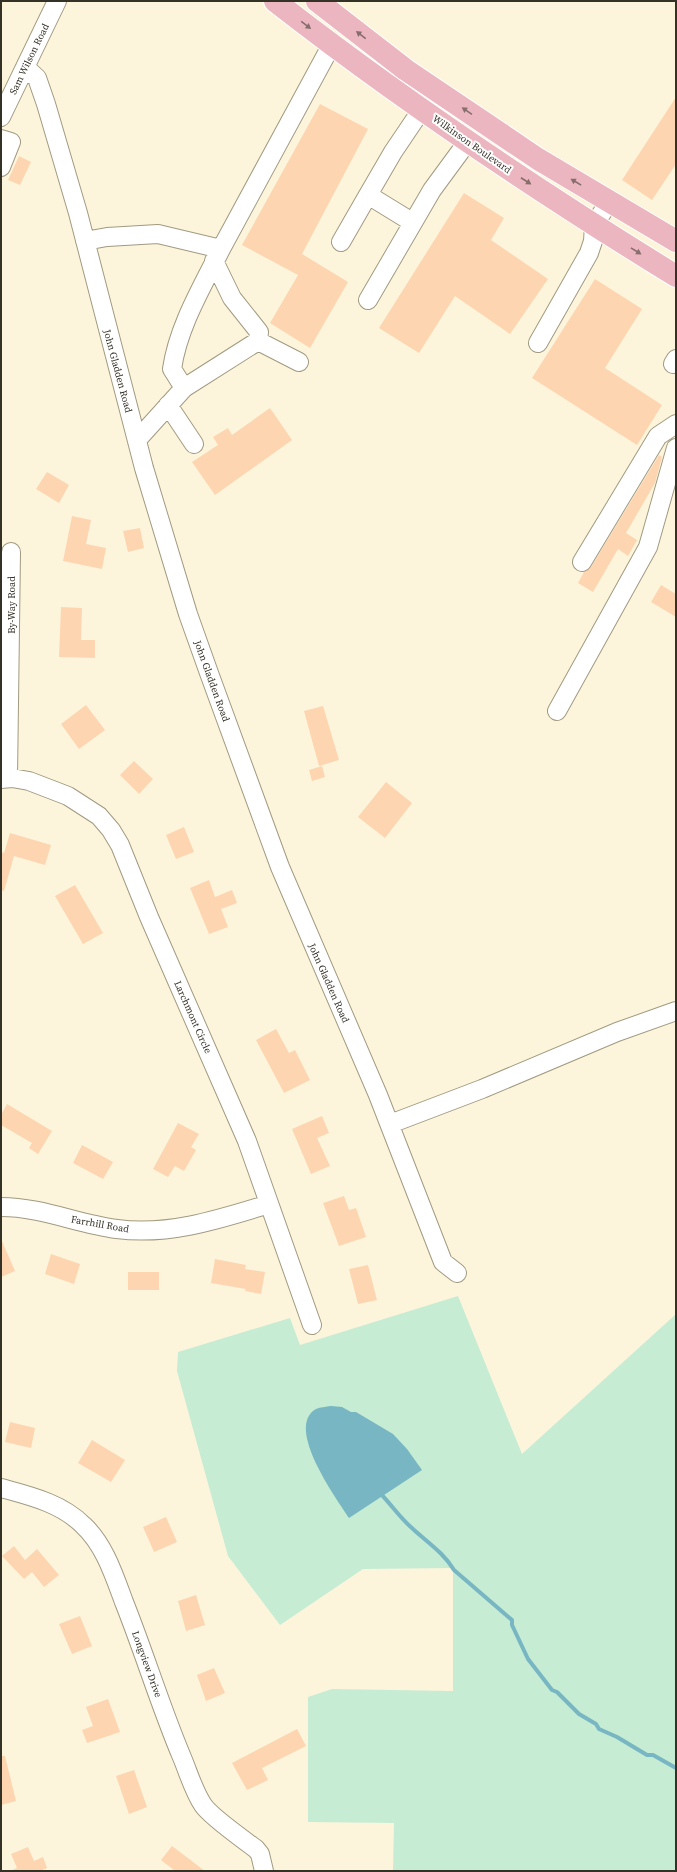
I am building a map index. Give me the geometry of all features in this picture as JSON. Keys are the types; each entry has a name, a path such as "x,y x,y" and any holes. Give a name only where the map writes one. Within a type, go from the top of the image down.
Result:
{"main road":[{"name":"Wilkinson Boulevard","path":"275,1 332,44 468,141 594,225 676,276"},
{"path":"317,1 406,70 538,159 676,241"}],"street":[{"name":"Sam Wilson Road","path":"1,117 57,1"},
{"path":"184,388 172,369 175,351 190,312 218,255 332,44"},
{"name":"John Gladden Road","path":"25,67 37,78 46,104 85,241 137,440 188,614 280,867 390,1124 443,1262 457,1273"},
{"path":"341,242 393,152 422,109"},
{"path":"1,138 11,142 1,167"},
{"path":"368,300 432,190 468,141"},
{"path":"368,195 412,222"},
{"path":"538,343 589,253 593,241 594,225 609,202"},
{"path":"85,241 107,237 158,234 218,255"},
{"path":"218,255 232,298 259,332 258,342"},
{"path":"258,342 299,362"},
{"path":"137,440 184,388 258,342"},
{"path":"168,405 194,444"},
{"path":"582,562 658,436 676,424"},
{"path":"557,711 648,547 676,448"},
{"name":"By-Way Road","path":"4,778 11,552"},
{"name":"Larchmont Circle","path":"4,778 29,781 68,796 99,816 111,830 120,845 149,917 247,1141 312,1325"},
{"path":"390,1124 482,1089 617,1032 676,1012"},
{"name":"Farrhill Road","path":"1,1207 15,1207 44,1212 83,1223 116,1229 153,1230 171,1229 212,1222 269,1204"},
{"name":"Longview Drive","path":"1,1488 59,1507 83,1525 93,1536 104,1554 118,1585 175,1741 198,1797 203,1806 256,1849 260,1854 264,1871"}],"green space":[{"path":"458,1296 522,1454 676,1314 676,1871 393,1871 394,1823 308,1822 308,1697 332,1689 453,1691 453,1568 363,1569 280,1625 228,1556 177,1371 178,1352 290,1318 300,1345"}],"water":[{"path":"331,1406 342,1407 351,1412 356,1412 393,1434 407,1449 422,1470 349,1518 316,1463 309,1446 306,1431 308,1418 316,1409"}],"building":[{"path":"676,97 676,164 652,200 622,180"},
{"path":"320,104 368,129 302,254 348,282 310,348 270,323 298,275 242,245"},
{"path":"19,156 31,162 20,185 8,180"},
{"path":"464,193 504,218 491,240 548,279 510,334 455,296 419,353 379,328"},
{"path":"595,279 642,309 605,368 662,405 637,445 532,378"},
{"path":"270,408 292,440 215,495 192,462 218,445 213,437 228,428 232,435"},
{"path":"659,455 662,457 655,483 626,533 637,540 628,556 618,549 593,592 578,583 584,572 591,567"},
{"path":"47,472 69,485 59,503 36,489"},
{"path":"72,516 91,520 86,544 106,548 102,569 63,561"},
{"path":"140,528 144,548 128,552 123,531"},
{"path":"661,585 676,594 676,617 651,602"},
{"path":"61,607 82,608 81,640 95,640 95,658 59,657"},
{"path":"86,705 105,730 79,749 61,724"},
{"path":"323,706 339,760 319,766 304,711"},
{"path":"134,761 153,779 139,794 120,775"},
{"path":"322,766 325,777 312,781 309,770"},
{"path":"386,782 412,803 385,838 358,817"},
{"path":"184,827 194,852 176,859 166,835"},
{"path":"10,833 51,845 45,865 14,856 4,891 1,890 1,852 4,853"},
{"path":"209,880 215,897 232,890 237,903 221,909 228,927 209,934 190,888"},
{"path":"75,885 103,933 83,944 55,896"},
{"path":"276,1029 289,1053 295,1050 310,1080 284,1093 256,1040"},
{"path":"7,1104 52,1131 38,1154 29,1148 32,1143 1,1125 1,1115"},
{"path":"322,1116 329,1133 317,1138 330,1166 311,1174 292,1129"},
{"path":"178,1123 199,1134 191,1147 196,1150 184,1171 175,1166 168,1177 153,1169"},
{"path":"82,1145 113,1162 103,1179 73,1163"},
{"path":"344,1196 349,1210 356,1208 366,1237 339,1246 323,1203"},
{"path":"1,1239 15,1271 1,1277"},
{"path":"51,1254 80,1264 74,1284 45,1274"},
{"path":"215,1259 246,1265 245,1269 265,1272 261,1294 245,1291 246,1289 211,1283"},
{"path":"368,1265 377,1300 358,1304 349,1269"},
{"path":"128,1272 159,1272 159,1290 128,1290"},
{"path":"10,1422 35,1428 31,1448 5,1442"},
{"path":"92,1440 125,1460 111,1482 78,1463"},
{"path":"166,1517 177,1542 154,1552 143,1527"},
{"path":"14,1546 25,1560 37,1549 59,1575 44,1587 32,1572 24,1579 2,1556"},
{"path":"196,1595 205,1625 186,1631 178,1601"},
{"path":"80,1616 92,1646 72,1654 59,1624"},
{"path":"214,1668 225,1693 206,1701 197,1675"},
{"path":"108,1699 120,1732 87,1743 82,1730 93,1726 86,1707"},
{"path":"297,1729 306,1746 262,1768 268,1780 247,1790 232,1763"},
{"path":"1,1756 5,1756 16,1801 1,1805"},
{"path":"134,1770 147,1807 129,1814 116,1776"},
{"path":"172,1846 205,1871 175,1871 161,1860"},
{"path":"28,1847 34,1861 43,1857 47,1868 40,1871 10,1871 17,1868 11,1854"}],"waterway":[{"path":"379,1492 408,1525 440,1553 454,1570 512,1620 512,1625 528,1659 552,1690 557,1692 579,1714 596,1724 599,1729 617,1737 647,1755 653,1755 676,1768"}]}
